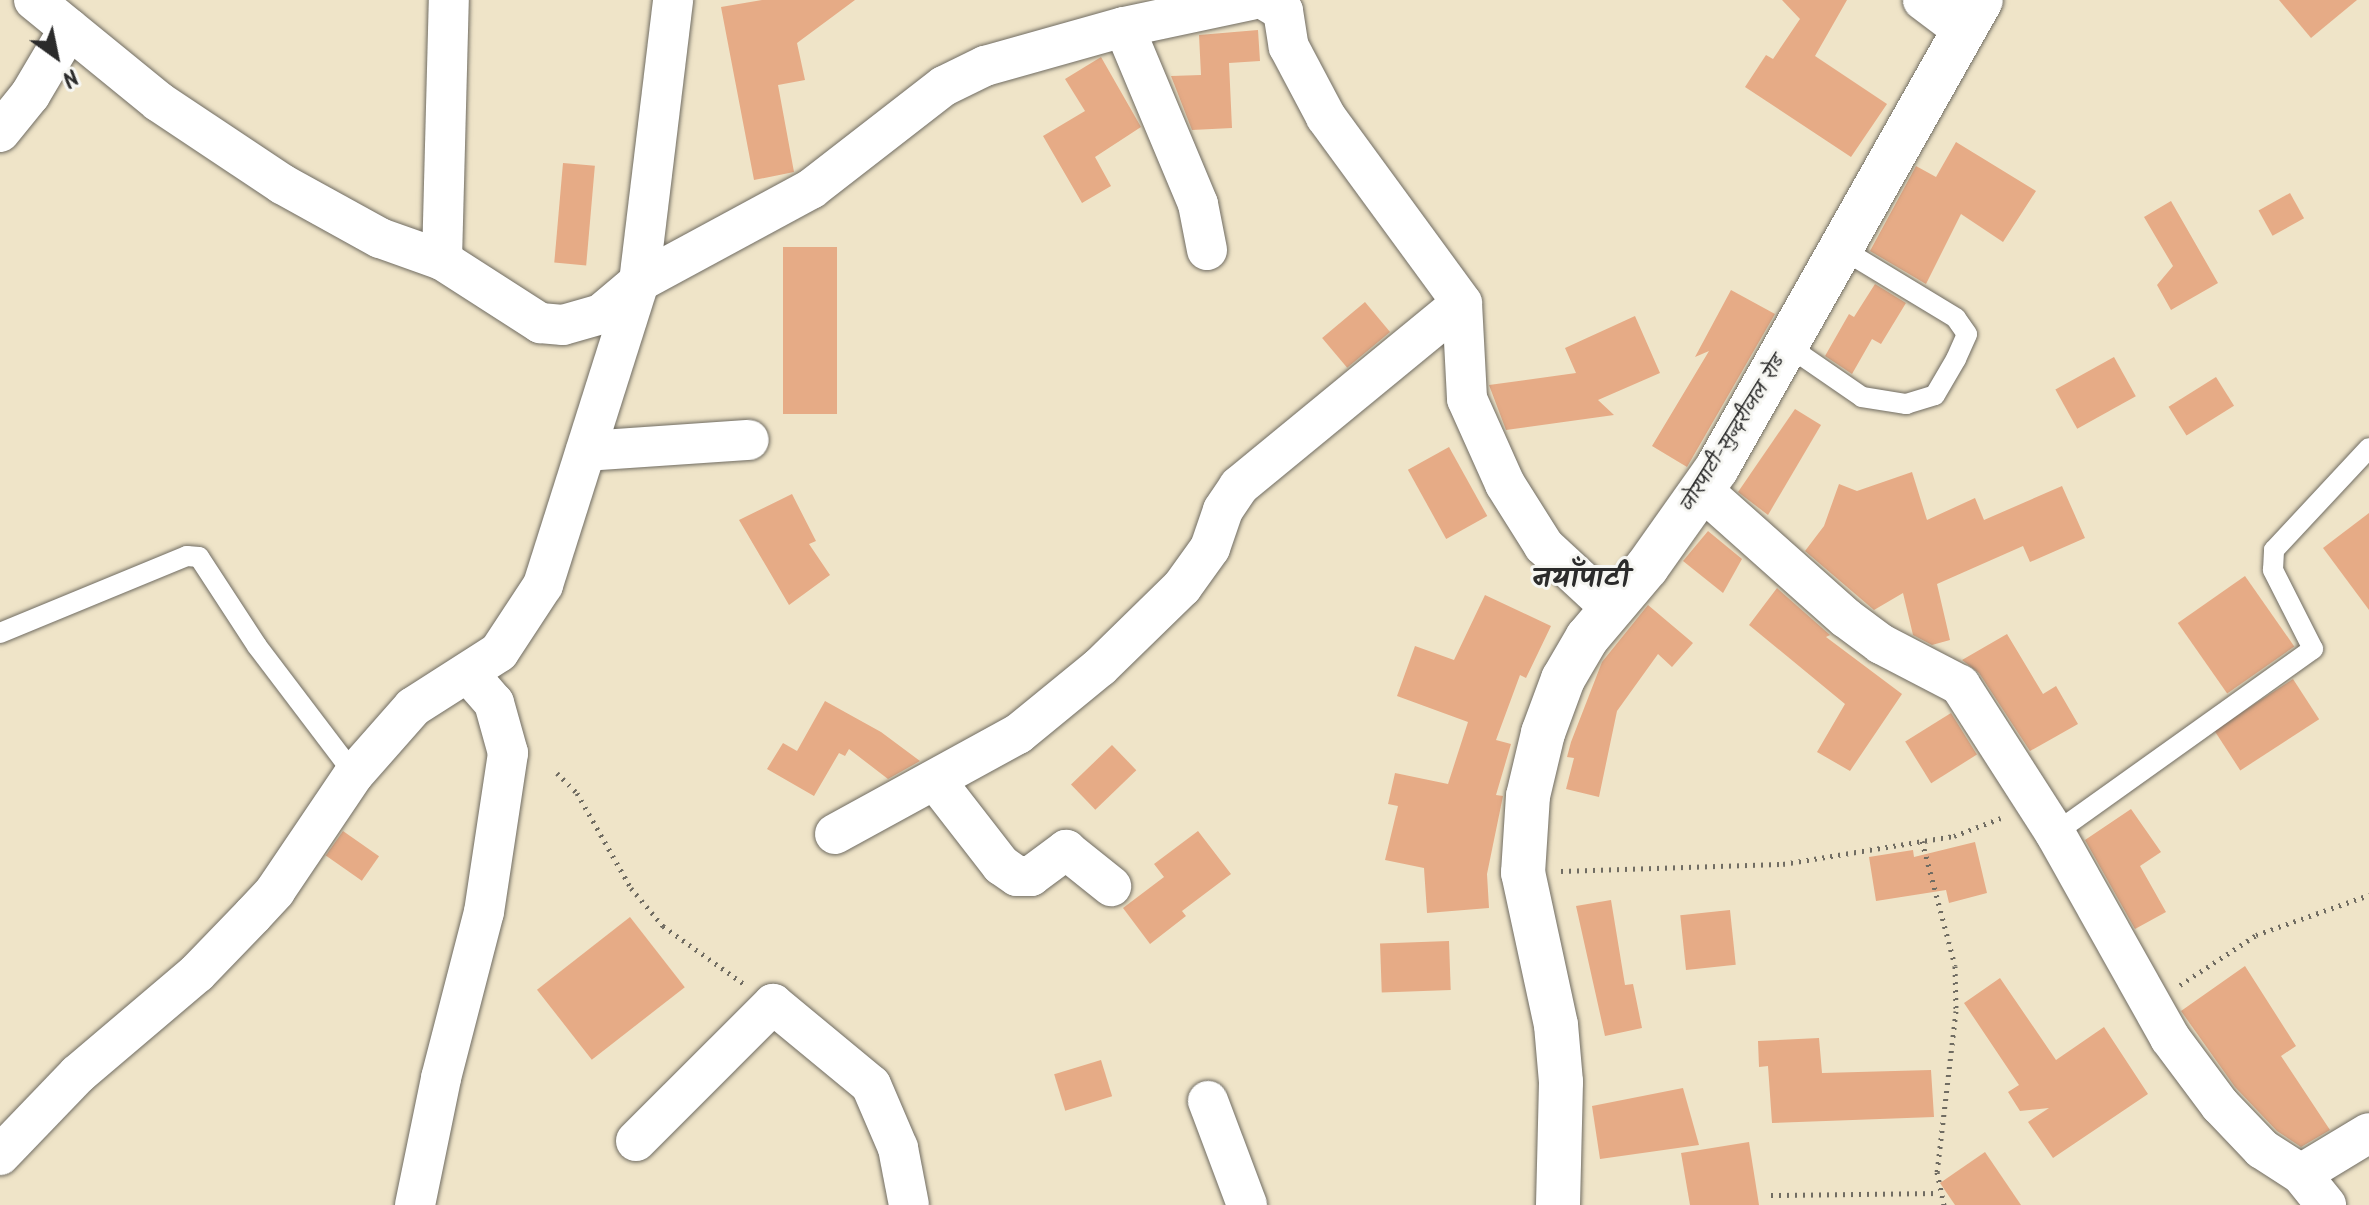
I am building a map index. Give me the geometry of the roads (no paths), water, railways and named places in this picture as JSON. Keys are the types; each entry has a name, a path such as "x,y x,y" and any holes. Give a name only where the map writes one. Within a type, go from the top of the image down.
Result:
{"main road":[{"name":"जोरपाटी-सुन्दरीजल रोड","path":"1558,1205 1561,1082 1556,1025 1523,873 1528,796 1543,733 1563,679 1587,638 1701,489 1788,346 1973,16"}],"street":[{"path":"34,0 159,102 282,184 380,238 442,260 540,323 563,325 601,314 639,282 811,189 944,86 985,66 1124,27 1246,0 1283,11 1289,47 1326,117 1462,303 1467,399 1505,484 1544,546 1612,609"},
{"path":"442,260 449,0"},
{"path":"0,1155 78,1074 197,973 268,899 354,774 413,707 499,652 543,585 639,282 673,0"},
{"path":"1923,0 1973,16"},
{"path":"1124,27 1198,204 1207,250"},
{"path":"0,132 30,95 69,29"},
{"path":"835,834 1018,734 1100,667 1182,587 1210,548 1223,510 1239,486 1462,303"},
{"path":"586,451 749,440"},
{"path":"1701,489 1846,618 1881,644 1960,685 2045,819 2150,1003 2220,1105 2262,1149 2301,1174 2326,1205"},
{"path":"415,1205 441,1078 484,912 508,753 494,703 468,673"},
{"path":"935,780 1001,865 1017,876 1031,876 1066,850 1111,886"},
{"path":"636,1141 773,1004 871,1085 898,1148 909,1205"},
{"path":"1208,1101 1247,1205"},
{"path":"2301,1174 2369,1133"}],"lane":[{"path":"1788,346 1862,397 1906,404 1935,395 1956,359 1967,334 1956,318 1842,249"},
{"path":"2045,819 2313,649 2273,570 2274,550 2369,448"},
{"path":"0,633 187,556 199,557 257,646 354,774"}],"district":[{"name":"नयाँपाटी","path":"1580,580"}]}
